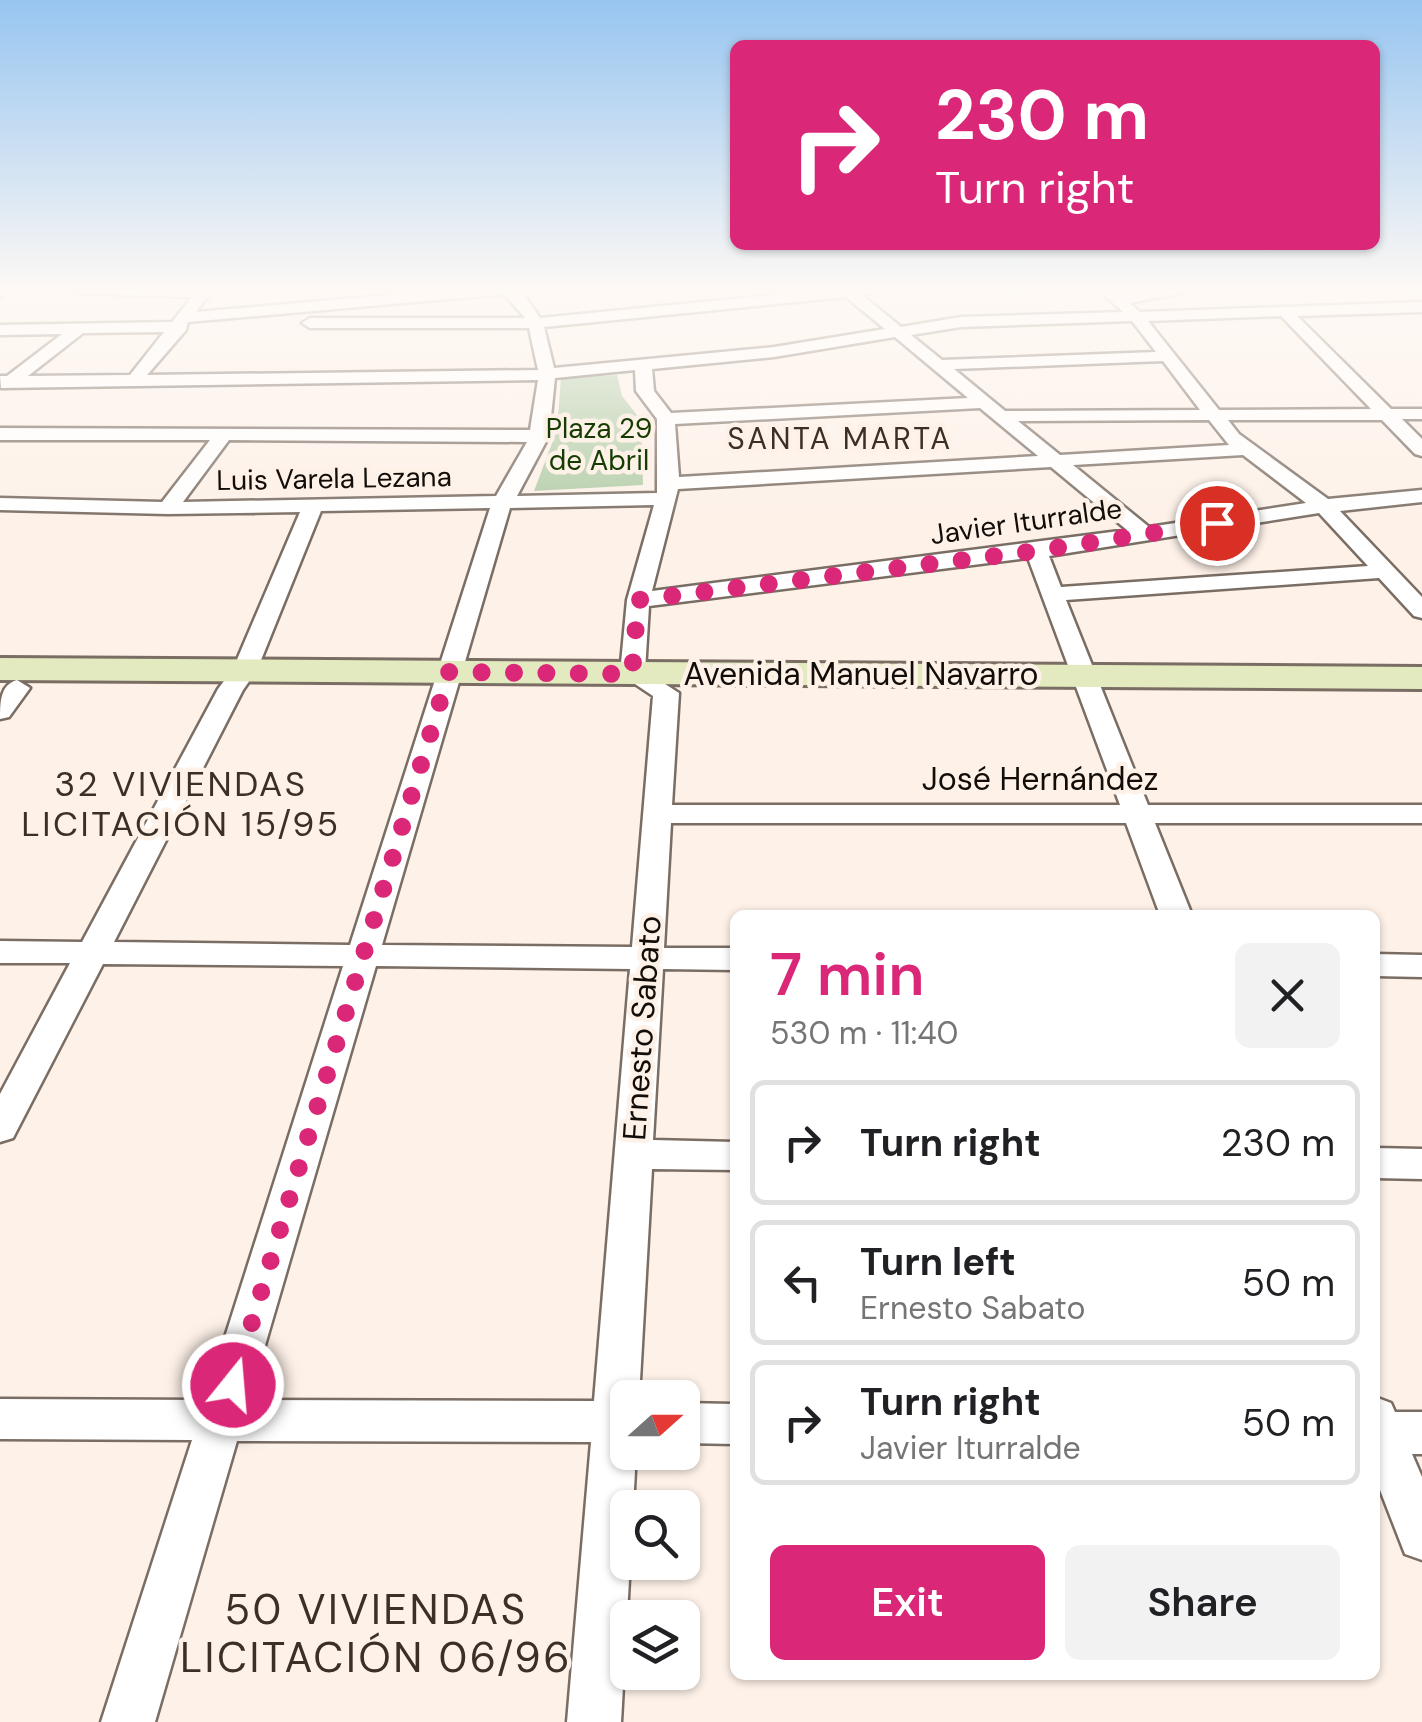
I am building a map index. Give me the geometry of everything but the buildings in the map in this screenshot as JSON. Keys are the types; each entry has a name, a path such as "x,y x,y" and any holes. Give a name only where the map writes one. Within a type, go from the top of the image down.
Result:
{"main road":[{"name":"Avenida Manuel Navarro","path":"4,689 238,680 445,681 632,674 1422,697"},
{"name":"Avenida Manuel Navarro","path":"445,681 666,693 1422,678"}],"street":[{"path":"136,380 145,369"},
{"path":"128,1722 502,502 518,483 540,436 546,369"},
{"path":"4,384 547,374 603,369"},
{"path":"643,369 645,391 666,420 669,492 638,600 632,674 666,693"},
{"path":"942,369 1146,535"},
{"path":"1178,369 1232,438 1324,506 1421,609"},
{"path":"1347,369 1422,450"},
{"path":"666,420 984,403"},
{"path":"1000,416 1422,414"},
{"path":"0,434 540,436"},
{"path":"168,508 224,434"},
{"name":"Luis Varela Lezana","path":"0,504 168,508 502,502 1250,449"},
{"name":"Javier Iturralde","path":"638,600 1036,551 1324,506 1422,496"},
{"path":"0,1128 238,680 313,506"},
{"path":"1036,551 1174,910"},
{"path":"1052,594 1388,571"},
{"name":"Ernesto Sabato","path":"623,1380 634,1154 666,693"},
{"name":"José Hernández","path":"658,814 1422,814"},
{"path":"0,952 730,959"},
{"path":"1380,965 1422,966"},
{"path":"634,1154 730,1156"},
{"path":"1380,1163 1422,1164"},
{"path":"0,1418 610,1422"},
{"path":"700,1423 730,1424"},
{"path":"1388,1429 1422,1537"},
{"name":"Ernesto Sabato","path":"594,1722 617,1470"}],"green space":[{"name":"Plaza 29 de Abril","path":"617,375 622,396 641,420 643,485 534,491 557,430 561,378"}],"district":[{"name":"SANTA MARTA","path":"840,439"},
{"name":"32 VIVIENDAS LICITACIÓN 15/95","path":"181,804"},
{"name":"50 VIVIENDAS LICITACIÓN 06/96","path":"376,1633"}],"route":[{"path":"233,1385 449,672 632,674 638,600 1036,551 1217,523"}]}
